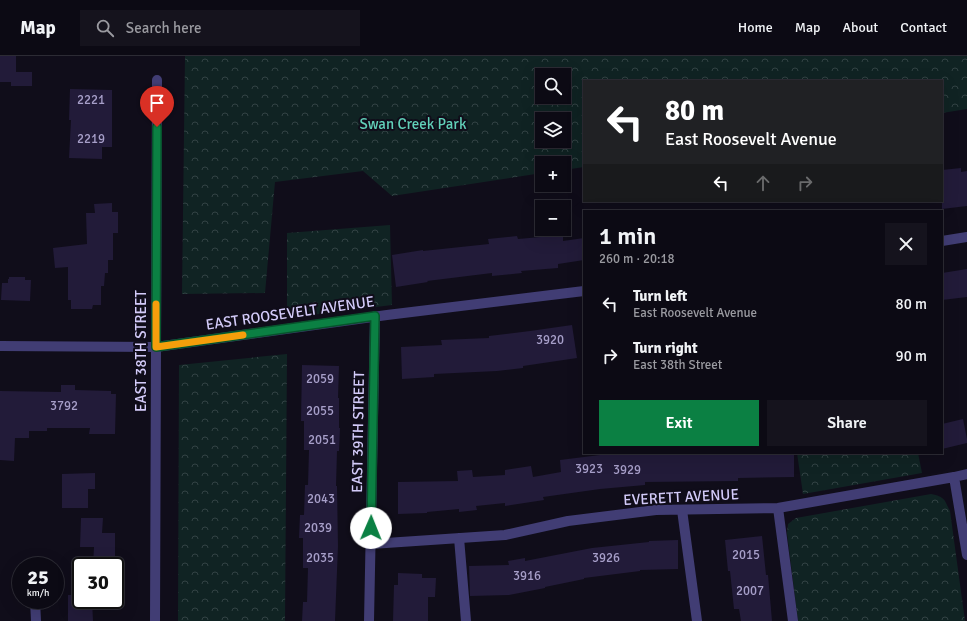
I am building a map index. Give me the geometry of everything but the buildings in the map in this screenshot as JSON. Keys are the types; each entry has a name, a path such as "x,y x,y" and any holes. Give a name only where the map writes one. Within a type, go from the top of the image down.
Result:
{"street":[{"name":"EAST 38TH STREET","path":"155,621 157,80"},
{"path":"943,241 967,237"},
{"name":"EAST ROOSEVELT AVENUE","path":"0,346 156,347 375,316 583,291"},
{"name":"EAST 39TH STREET","path":"369,621 375,316"},
{"name":"EVERETT AVENUE","path":"371,544 505,535 568,522 656,510 778,508 967,474"},
{"path":"954,477 967,555"},
{"path":"778,508 793,621"},
{"path":"682,510 697,621"},
{"path":"459,538 466,621"},
{"path":"35,609 36,621"}],"green space":[{"name":"Swan Creek Park","path":"185,56 967,56 967,109 943,113 943,80 583,80 583,167 571,169 571,156 535,156 535,174 392,196 363,171 275,182 265,293 182,294"},
{"path":"390,225 392,305 287,318 287,233"},
{"path":"287,354 285,621 178,621 179,365"},
{"path":"797,454 918,454 922,473 803,494"},
{"path":"931,494 944,499 950,511 965,621 798,621 787,533 788,524 796,518"}],"slow traffic":[{"path":"156,304 156,347 243,335"}],"route":[{"path":"157,127 156,347 375,316 371,528"}]}
